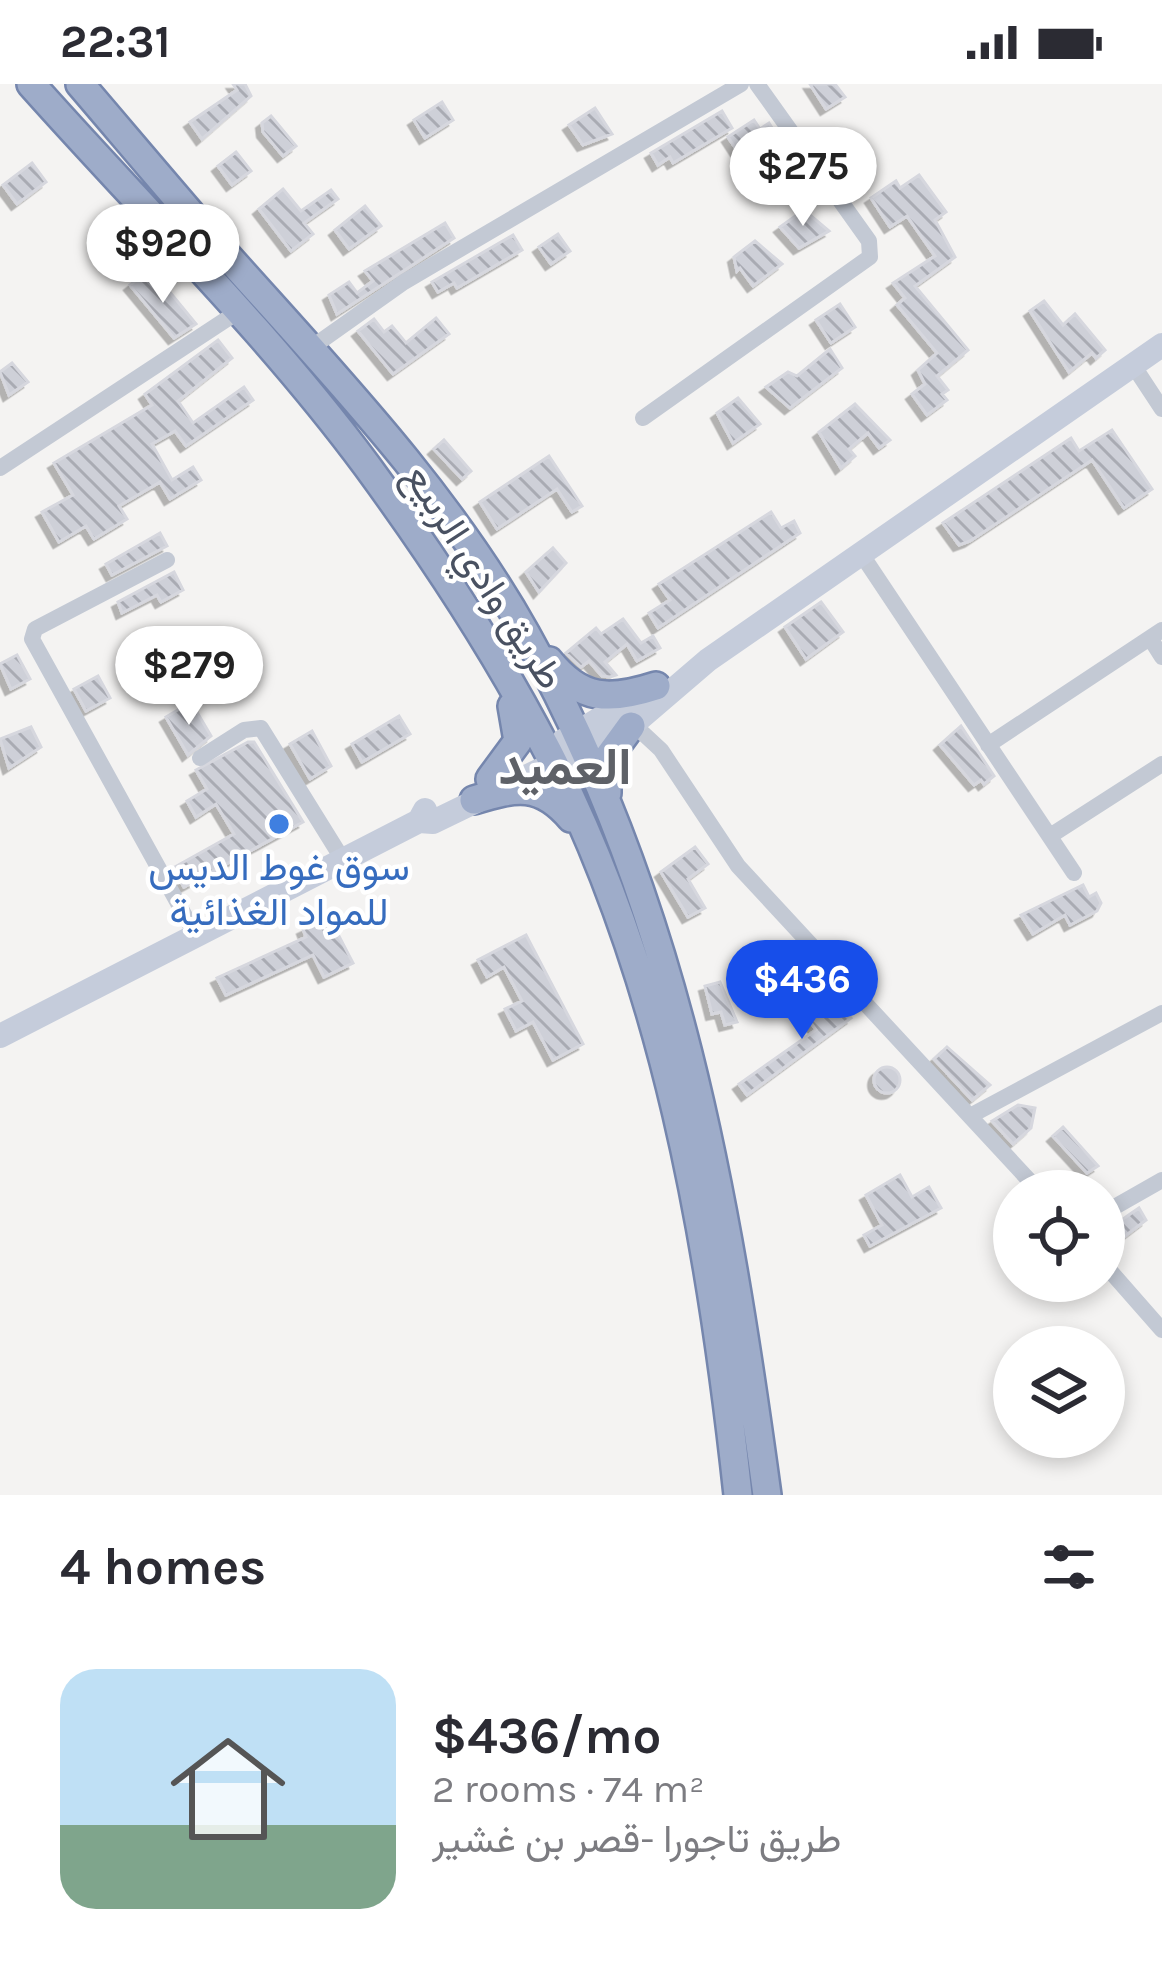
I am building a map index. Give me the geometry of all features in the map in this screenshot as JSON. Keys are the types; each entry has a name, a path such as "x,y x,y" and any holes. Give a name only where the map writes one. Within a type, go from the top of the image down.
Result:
{"highway":[{"name":"طريق وادي الربيع","path":"31,84 364,462 495,656 550,756 643,994 669,1087 703,1244 738,1495"},
{"path":"80,84 423,482 565,681 583,692 614,698 664,688"},
{"path":"193,266 219,247"},
{"path":"526,632 609,809 687,1033 744,1328 766,1495"},
{"path":"482,789 512,756 519,733 495,656"},
{"path":"609,809 607,759 632,725"},
{"path":"482,789 531,788 553,798 584,834"}],"main road":[{"path":"0,1036 419,821 426,809 482,789 580,741 708,660 1162,345"},
{"path":"580,741 632,725 664,688"}],"street":[{"path":"311,348 404,282 742,84"},
{"path":"643,418 870,257 869,241 758,84"},
{"path":"0,468 236,313"},
{"path":"1133,365 1162,409"},
{"path":"860,552 1073,872"},
{"path":"166,560 35,629 32,639 195,934"},
{"path":"988,745 1156,634 1162,657"},
{"path":"664,688 660,724 669,762"},
{"path":"632,725 669,762 738,866 1020,1170"},
{"path":"200,758 244,730 261,728 344,860"},
{"path":"1049,836 1162,764"},
{"path":"970,1116 1162,1013"},
{"path":"1125,1201 1162,1180"},
{"path":"1125,1288 1162,1330"}],"building":[{"path":"233,84 245,84 251,96 202,139 190,122 237,90"},
{"path":"810,84 835,84 845,97 826,109"},
{"path":"442,102 453,120 425,138 414,120"},
{"path":"595,108 612,134 583,145 569,125"},
{"path":"722,111 732,128 673,163 670,157 658,165 651,153"},
{"path":"271,116 296,146 283,156 263,132 262,123"},
{"path":"754,120 760,129 769,123 781,142 747,166 728,137"},
{"path":"236,152 251,171 232,185 218,166"},
{"path":"32,163 46,182 17,204 3,185"},
{"path":"919,175 946,212 935,220 955,257 915,286 968,350 937,376 948,390 942,394 947,400 927,415 912,394 925,384 918,370 937,353 897,305 905,298 893,283 935,256 907,216 890,227 871,198 896,181 900,188"},
{"path":"283,189 301,211 331,190 338,199 304,223 313,234 291,251 259,209"},
{"path":"365,206 381,226 349,249 335,230"},
{"path":"804,210 829,231 799,248 780,227"},
{"path":"445,223 454,238 337,314 329,295 349,282 357,293 373,281 365,271"},
{"path":"558,234 570,251 551,264 539,247"},
{"path":"513,235 522,250 457,288 454,283 438,292 432,282"},
{"path":"755,241 782,264 753,286 740,268 737,271 734,257"},
{"path":"144,274 154,285 160,280 196,324 174,338 130,285"},
{"path":"1044,301 1063,325 1075,314 1105,350 1096,358 1092,353 1069,372 1030,311"},
{"path":"840,304 855,327 831,343 816,320"},
{"path":"436,318 449,334 393,374 358,331 374,319 384,332 392,326 406,343"},
{"path":"218,340 232,358 178,401 193,423 244,387 253,400 186,446 175,431 152,444 172,480 193,467 201,480 170,499 160,482 119,506 127,519 94,539 86,526 59,542 42,512 73,495 54,463 152,405 145,394"},
{"path":"830,349 842,368 790,408 766,387 788,372 797,376"},
{"path":"12,363 28,382 9,395 0,372"},
{"path":"738,398 760,424 733,443 717,413"},
{"path":"855,404 890,440 879,448 868,433 849,449 855,456 841,468 819,432"},
{"path":"1112,430 1152,489 1124,508 1092,460 970,541 959,545 943,523 1071,438 1079,451"},
{"path":"444,440 471,471 462,479 434,449"},
{"path":"549,456 582,506 572,512 557,489 497,529 480,502"},
{"path":"771,512 781,528 794,521 800,533 658,628 649,613 670,600 659,584"},
{"path":"160,533 167,546 112,575 106,564"},
{"path":"553,548 566,563 539,592 526,572"},
{"path":"174,572 183,590 161,602 157,595 122,613 118,602"},
{"path":"821,602 843,632 806,659 785,627"},
{"path":"623,619 641,643 653,636 660,648 637,661 627,644 605,662 616,675 610,677 602,676 589,661 581,667 566,653 596,628 601,634"},
{"path":"17,655 30,679 11,689 0,664"},
{"path":"98,676 110,698 86,711 74,689"},
{"path":"191,702 211,736 188,755 166,717"},
{"path":"399,716 410,734 362,762 352,744"},
{"path":"961,726 994,776 984,784 981,780 974,785 940,745"},
{"path":"31,727 41,747 9,768 0,739"},
{"path":"312,731 331,766 310,779 290,744"},
{"path":"254,742 303,822 184,887 173,868 234,834 216,804 196,817 187,801 207,789 196,770"},
{"path":"695,847 708,864 688,879 705,908 688,917 661,872"},
{"path":"1083,885 1089,897 1096,893 1101,903 1097,911 1070,925 1065,915 1033,934 1021,915"},
{"path":"329,917 353,963 324,977 313,955 226,995 217,978 306,937 303,929"},
{"path":"526,935 583,1044 553,1060 533,1022 516,1031 505,1009 522,1001 504,967 487,977 478,960"},
{"path":"720,982 737,1022 725,1025 721,1012 712,1014 705,986"},
{"path":"830,994 851,1018 747,1095 739,1084 816,1030 807,1017"},
{"path":"947,1047 990,1085 972,1100 934,1059"},
{"path":"887,1067 900,1080 887,1093 874,1080"},
{"path":"1018,1105 1035,1108 1031,1128 1013,1144 992,1121"},
{"path":"1063,1127 1098,1166 1084,1170 1053,1136"},
{"path":"900,1175 912,1197 929,1187 941,1208 870,1246 864,1235 882,1225 866,1195"},
{"path":"1139,1208 1146,1220 1125,1236 1125,1218"}],"place":[{"name":"سوق غوط الديس للمواد الغذائية","path":"279,824"}],"district":[{"name":"العميد","path":"565,766"}]}
